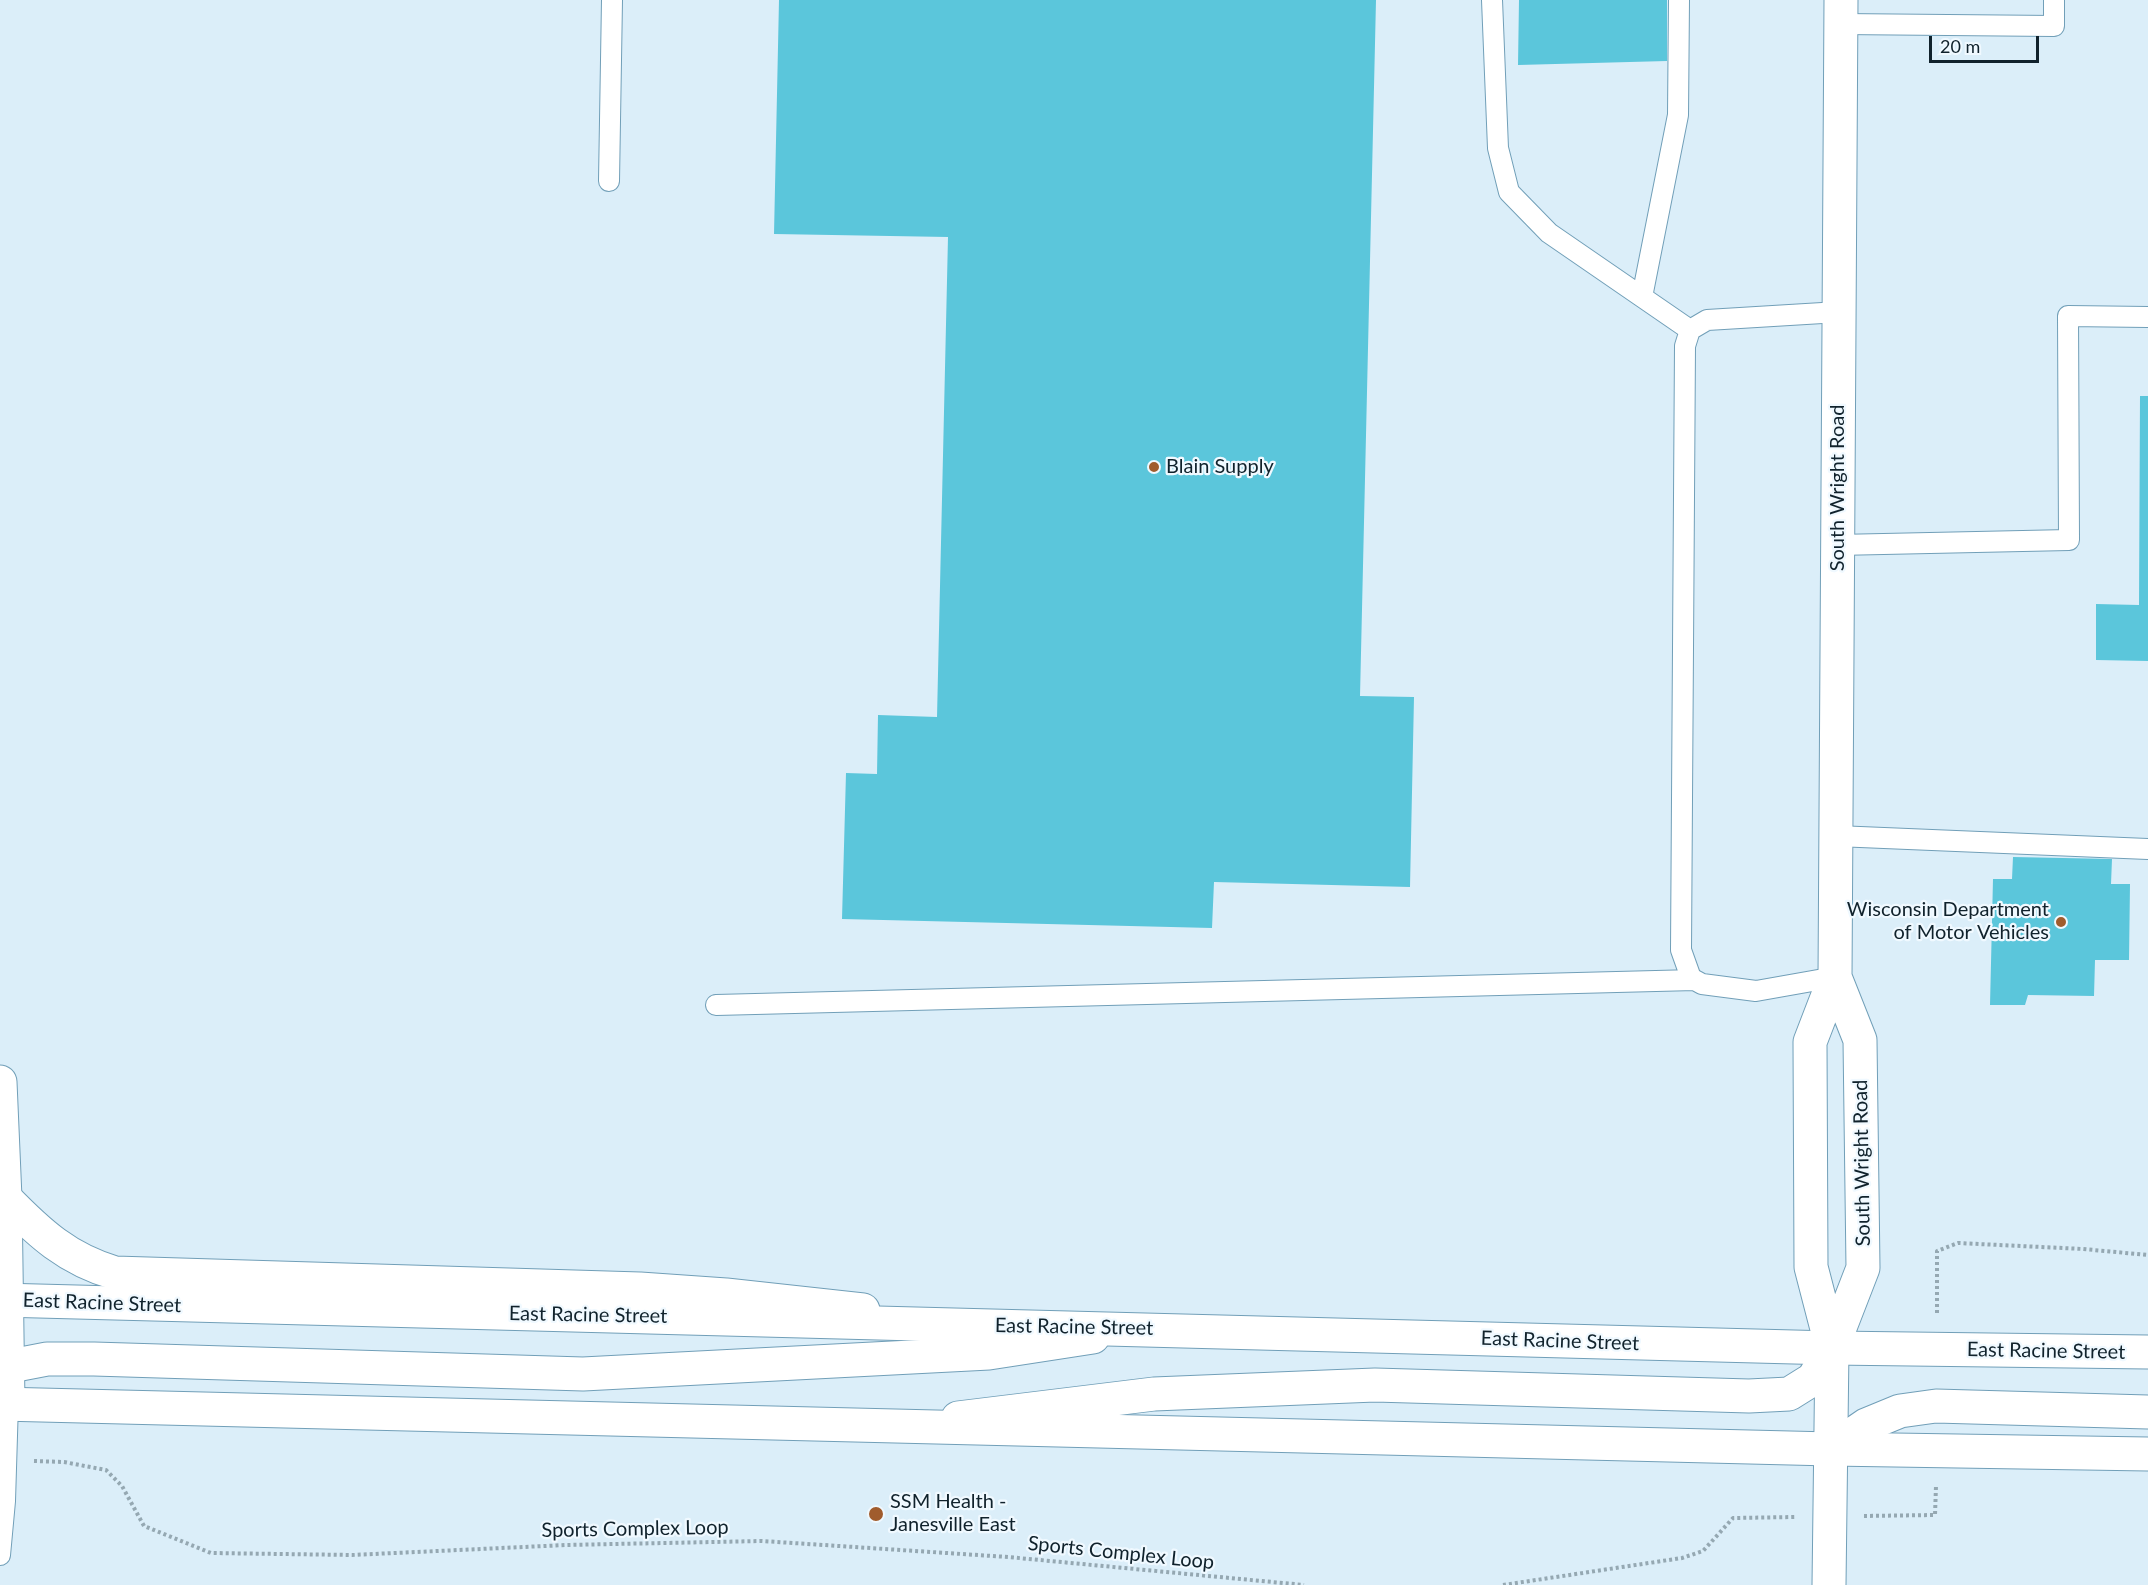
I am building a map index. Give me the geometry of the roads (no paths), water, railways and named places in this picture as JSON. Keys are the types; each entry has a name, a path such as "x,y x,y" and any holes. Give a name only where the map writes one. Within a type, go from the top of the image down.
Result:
{"main road":[{"name":"South Wright Road","path":"1829,1585 1832,1348 1811,1267 1810,1042 1835,977 1841,12"},
{"name":"South Wright Road","path":"1832,1348 1863,1268 1860,1040 1835,977"},
{"path":"0,1082 5,1198 2,1301 4,1404 1831,1449 2148,1454"},
{"path":"5,1198 36,1230 64,1251 93,1266 115,1273 640,1288 726,1294 999,1325"},
{"name":"East Racine Street","path":"2,1301 1832,1348 2148,1352"},
{"path":"3,1367 47,1359 94,1359 583,1374 989,1353 1148,1329"},
{"path":"890,1426 1154,1394 1375,1385 1749,1396 1789,1394 1813,1379 1832,1348"},
{"path":"1831,1449 1866,1425 1900,1411 1936,1406 2148,1412"}],"lane":[{"path":"609,181 612,0"},
{"path":"1492,0 1498,148 1509,192 1549,233 1690,330"},
{"path":"1642,297 1678,115 1679,0"},
{"path":"1841,12 2054,26 2054,0"},
{"path":"1835,977 1756,991 1702,984 1691,978 1681,950 1685,346 1690,330 1707,320 1839,312"},
{"path":"1838,545 2069,540 2068,316 2148,317"},
{"path":"1836,836 2148,849"},
{"path":"716,1005 1695,980"},
{"path":"0,1555 5,1501 4,1404"}],"place":[{"name":"Blain Supply","path":"1154,467"},
{"name":"Wisconsin Department of Motor Vehicles","path":"2061,922"},
{"name":"SSM Health - Janesville East","path":"876,1514"}]}
